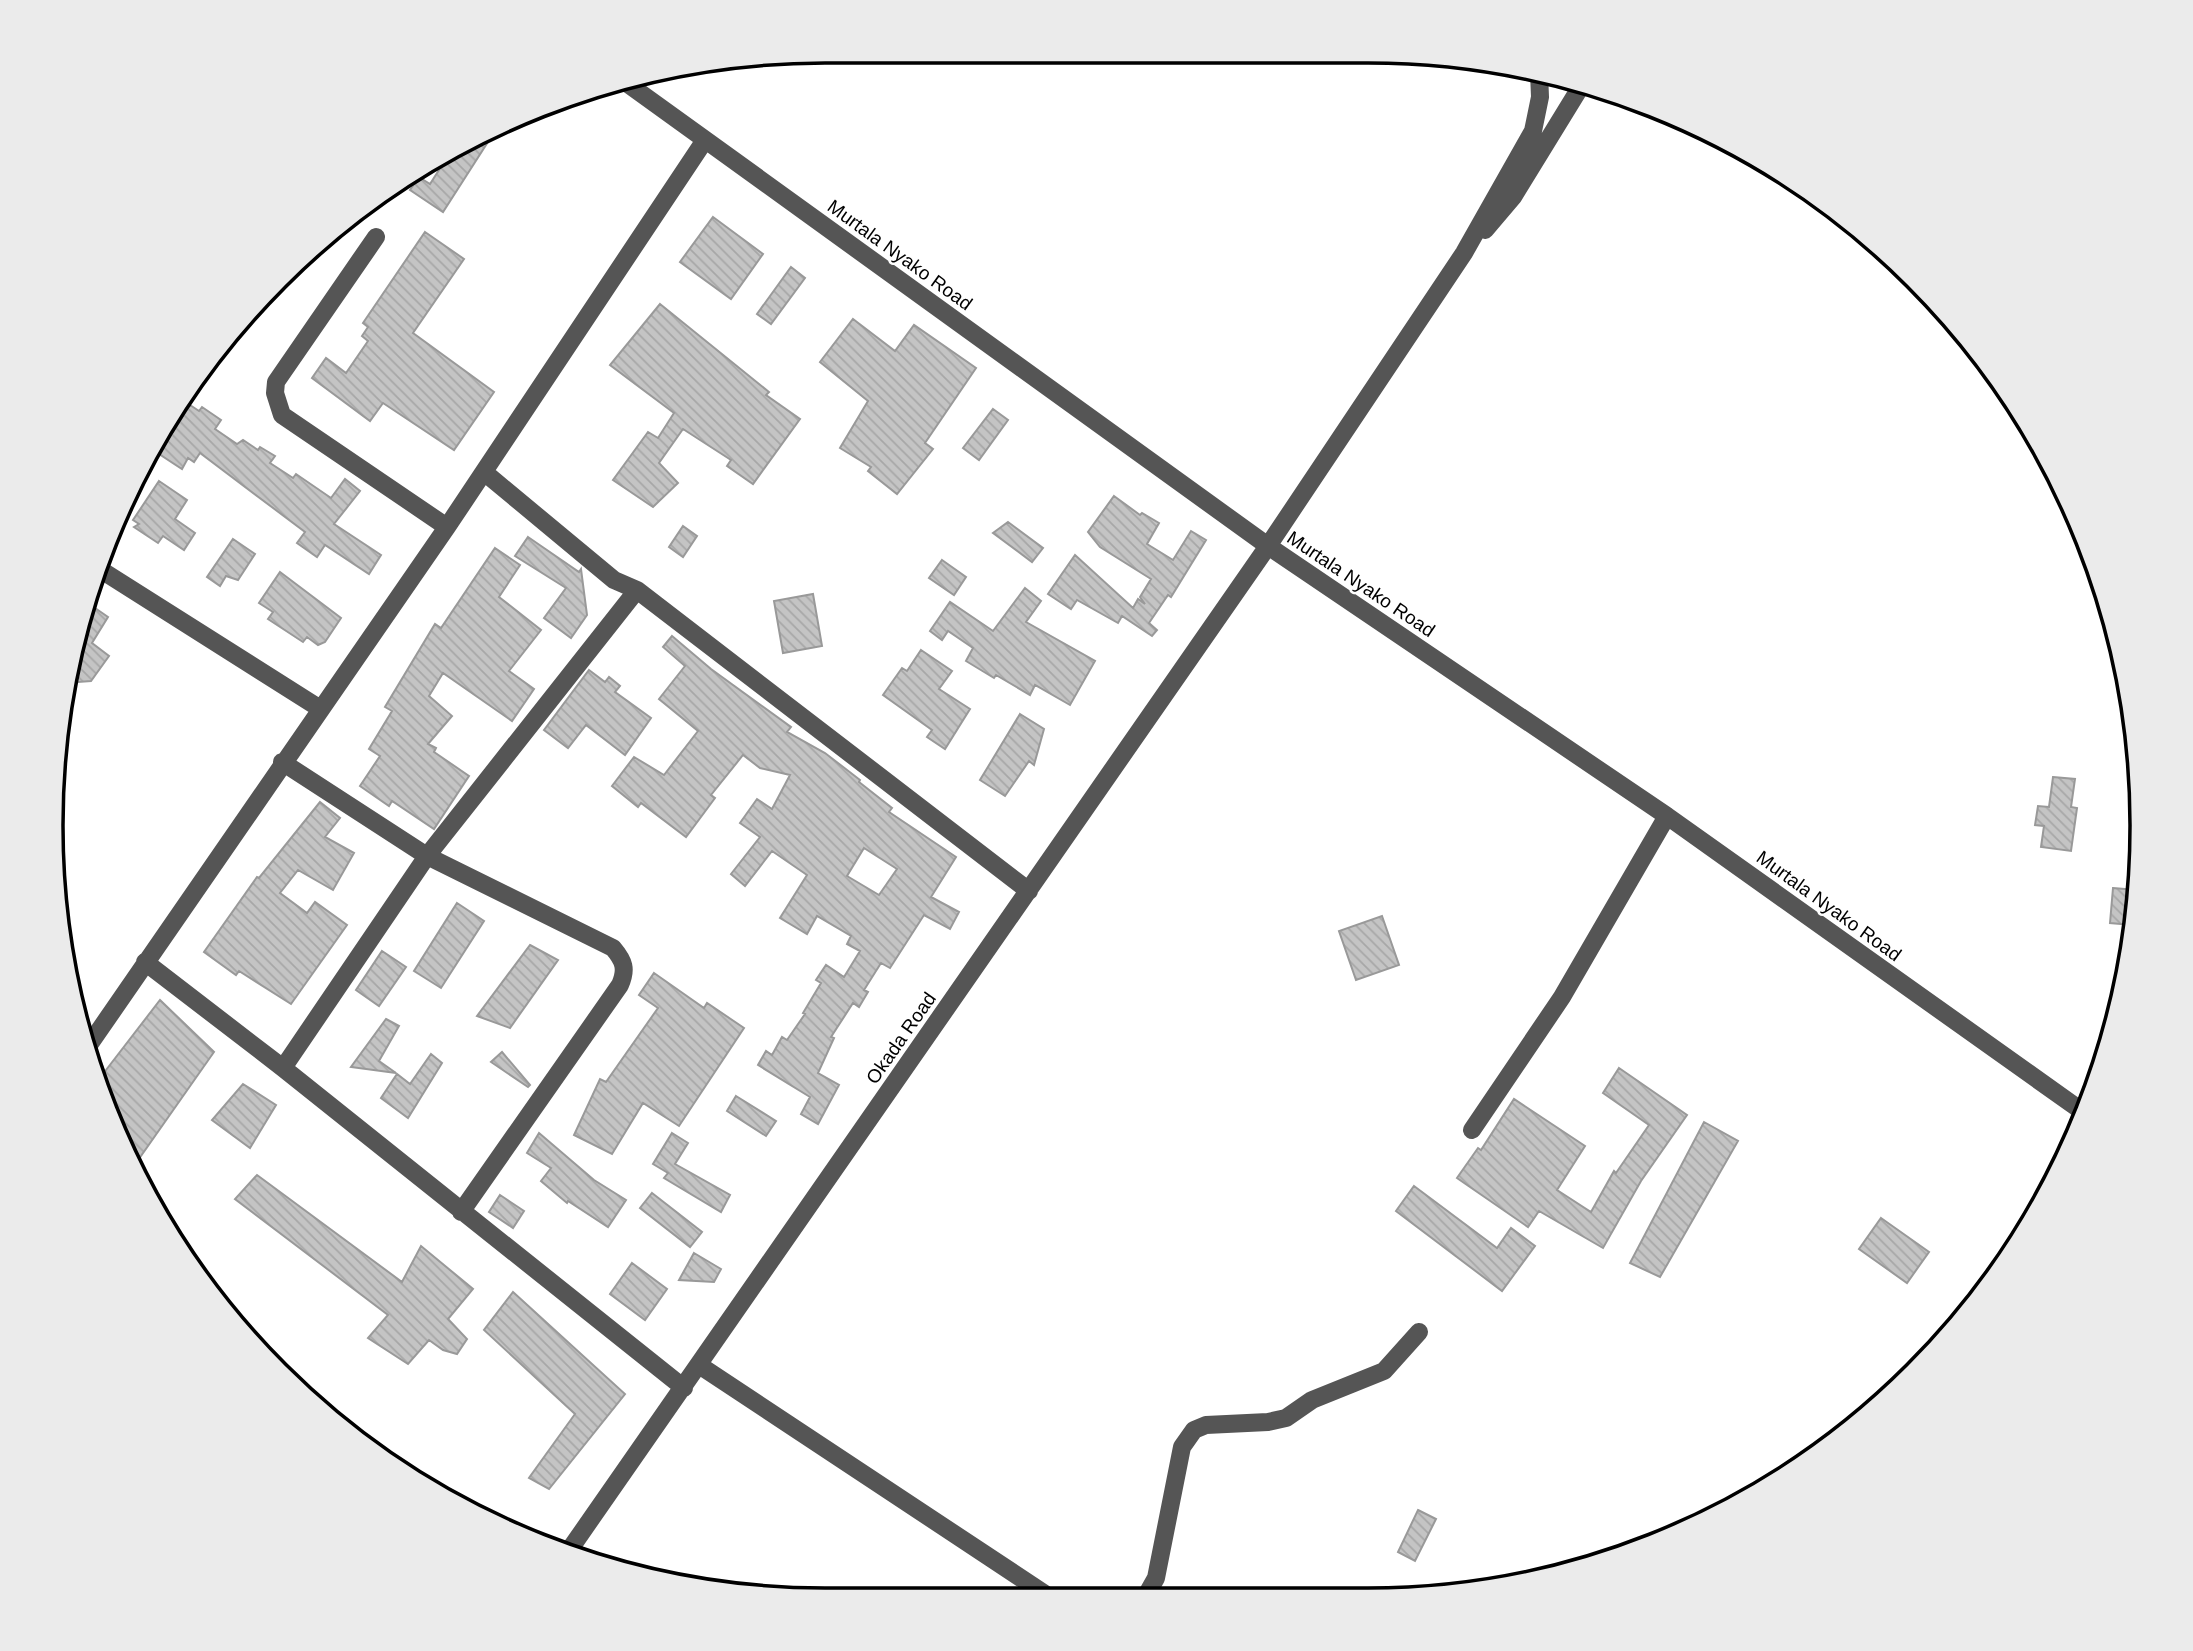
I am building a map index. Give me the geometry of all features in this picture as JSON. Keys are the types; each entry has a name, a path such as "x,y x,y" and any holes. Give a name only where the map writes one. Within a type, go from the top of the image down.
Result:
{"street":[{"path":"1464,253 1533,131 1540,97 1539,83"},
{"name":"Murtala Nyako Road","path":"633,88 1268,547 1667,816 2076,1107"},
{"path":"1464,253 1513,197 1577,93"},
{"path":"93,1038 319,708 447,527 705,140"},
{"path":"376,237 276,382 278,406 282,415 447,527"},
{"name":"Okada Road","path":"573,1545 1268,547 1464,253"},
{"path":"484,472 614,580 637,590 1029,891"},
{"path":"106,572 319,708"},
{"path":"283,1068 427,856 637,590"},
{"path":"282,762 427,856 614,948 623,960 625,974 620,985 461,1212"},
{"path":"1472,1130 1562,997 1667,816"},
{"path":"145,962 283,1068 684,1388"},
{"path":"1150,1588 1156,1578 1182,1447 1194,1430 1218,1423 1268,1422 1286,1418 1312,1400 1384,1371 1419,1332"},
{"path":"699,1365 1036,1588"}],"building":[{"path":"488,142 443,212 410,190 422,179 430,184 441,167"},
{"path":"713,217 763,254 731,299 680,262"},
{"path":"425,232 464,259 413,333 494,392 454,450 383,403 370,421 312,378 326,358 346,373 368,341 362,336 368,327 363,323"},
{"path":"791,267 805,278 771,324 757,314"},
{"path":"660,304 769,392 766,395 800,419 753,484 727,466 731,460 683,429 659,463 678,483 653,507 613,480 648,432 658,438 674,413 610,365"},
{"path":"853,319 895,351 914,325 976,368 925,443 933,449 897,494 868,471 871,467 840,448 868,401 820,362"},
{"path":"190,405 199,411 202,407 221,420 215,429 237,444 243,440 258,450 260,447 275,456 270,463 293,478 296,474 331,498 345,479 360,491 334,524 381,555 369,574 325,545 317,557 297,543 305,532 200,453 194,462 188,458 182,469 160,454"},
{"path":"993,409 1008,420 979,460 963,448"},
{"path":"159,481 187,500 175,519 195,533 184,550 163,536 158,543 134,527 139,524 133,520"},
{"path":"1114,496 1140,515 1142,513 1159,523 1147,544 1173,560 1191,531 1206,540 1171,597 1168,595 1149,623 1157,630 1152,636 1122,616 1118,623 1077,600 1071,609 1048,594 1075,555 1133,608 1138,599 1145,604 1140,597 1151,579 1100,547 1088,532"},
{"path":"1008,522 1043,548 1032,562 993,533"},
{"path":"683,526 697,536 683,557 669,547"},
{"path":"528,537 579,572 581,569 587,615 571,638 544,618 566,588 515,556"},
{"path":"233,539 255,554 238,580 226,576 220,586 207,577"},
{"path":"495,548 520,565 499,597 541,630 509,671 534,689 512,721 443,673 429,696 452,716 428,744 436,748 434,752 469,776 434,829 392,801 389,806 360,786 380,756 369,749 392,711 385,707 435,624 441,628"},
{"path":"942,560 966,577 954,595 929,578"},
{"path":"280,572 341,618 325,642 318,645 307,637 303,642 268,619 273,612 259,603"},
{"path":"1025,588 1041,601 1026,622 1095,661 1070,705 1035,685 1030,695 996,675 994,678 966,661 973,648 948,631 942,640 930,631 950,602 993,631"},
{"path":"813,594 822,646 783,653 774,601"},
{"path":"95,608 108,617 92,643 109,656 91,681 77,682 89,628"},
{"path":"672,636 711,669 791,727 787,732 825,753 860,780 859,782 892,808 889,812 956,857 931,897 959,912 950,929 924,915 890,968 881,963 864,990 868,992 859,1007 853,1003 831,1037 834,1038 818,1073 839,1085 818,1124 801,1114 810,1097 758,1065 766,1051 772,1055 782,1037 787,1040 805,1014 803,1013 821,983 816,980 826,965 844,977 860,951 847,944 851,936 817,916 807,934 780,918 807,875 772,851 745,886 731,874 760,837 740,823 757,799 772,809 790,775 760,768 743,755 711,795 715,798 686,837 641,803 638,807 612,786 634,757 664,775 698,731 659,699 685,666 663,647","holes":["864,848 897,869 879,895 847,876"]},
{"path":"921,650 952,671 939,689 970,709 945,749 927,737 932,730 883,695 902,668 907,671"},
{"path":"589,670 605,682 609,677 620,686 615,692 651,718 625,755 586,725 568,748 544,730"},
{"path":"1020,714 1044,729 1034,765 1029,761 1005,796 980,780"},
{"path":"2053,777 2075,779 2071,807 2077,808 2071,851 2041,847 2044,826 2035,825 2038,806 2049,807"},
{"path":"320,802 340,818 325,837 354,853 333,890 298,870 280,893 307,913 315,902 347,925 291,1004 239,971 236,975 204,952 257,877 259,878"},
{"path":"2113,888 2127,889 2123,924 2110,923"},
{"path":"457,903 484,921 441,988 414,971"},
{"path":"1382,916 1399,965 1356,980 1339,931"},
{"path":"530,945 558,960 510,1028 477,1016"},
{"path":"382,951 406,967 379,1006 356,990"},
{"path":"654,973 704,1008 707,1003 744,1028 679,1126 643,1103 612,1154 574,1135 600,1079 606,1082 658,1008 639,995"},
{"path":"160,1000 214,1052 140,1158 104,1073"},
{"path":"386,1019 399,1026 379,1061 396,1073 351,1067"},
{"path":"502,1052 530,1085 528,1087 491,1062"},
{"path":"431,1054 442,1063 408,1118 381,1098 397,1074 410,1084"},
{"path":"1619,1068 1687,1115 1641,1181 1603,1248 1539,1211 1528,1227 1457,1178 1478,1148 1481,1150 1514,1099 1585,1146 1557,1190 1591,1212 1614,1171 1616,1173 1649,1125 1603,1093"},
{"path":"243,1084 276,1105 250,1148 212,1120"},
{"path":"736,1096 776,1121 766,1136 727,1111"},
{"path":"1704,1122 1738,1141 1660,1277 1630,1263"},
{"path":"539,1133 594,1180 626,1200 608,1227 568,1201 567,1203 541,1181 551,1168 527,1153"},
{"path":"672,1133 688,1143 675,1164 730,1195 721,1212 664,1178 668,1173 653,1164"},
{"path":"257,1175 402,1282 421,1246 473,1289 448,1319 467,1339 457,1354 443,1350 429,1340 408,1364 368,1338 388,1315 235,1199"},
{"path":"1414,1186 1497,1248 1511,1228 1535,1246 1502,1291 1396,1211"},
{"path":"652,1193 702,1232 690,1247 640,1208"},
{"path":"500,1195 524,1211 513,1228 489,1212"},
{"path":"1881,1218 1929,1252 1907,1283 1859,1249"},
{"path":"694,1253 721,1269 714,1282 679,1280"},
{"path":"632,1263 667,1289 645,1320 610,1294"},
{"path":"513,1292 625,1394 549,1489 529,1478 575,1414 484,1330"},
{"path":"1418,1510 1436,1519 1415,1561 1398,1552"}]}
